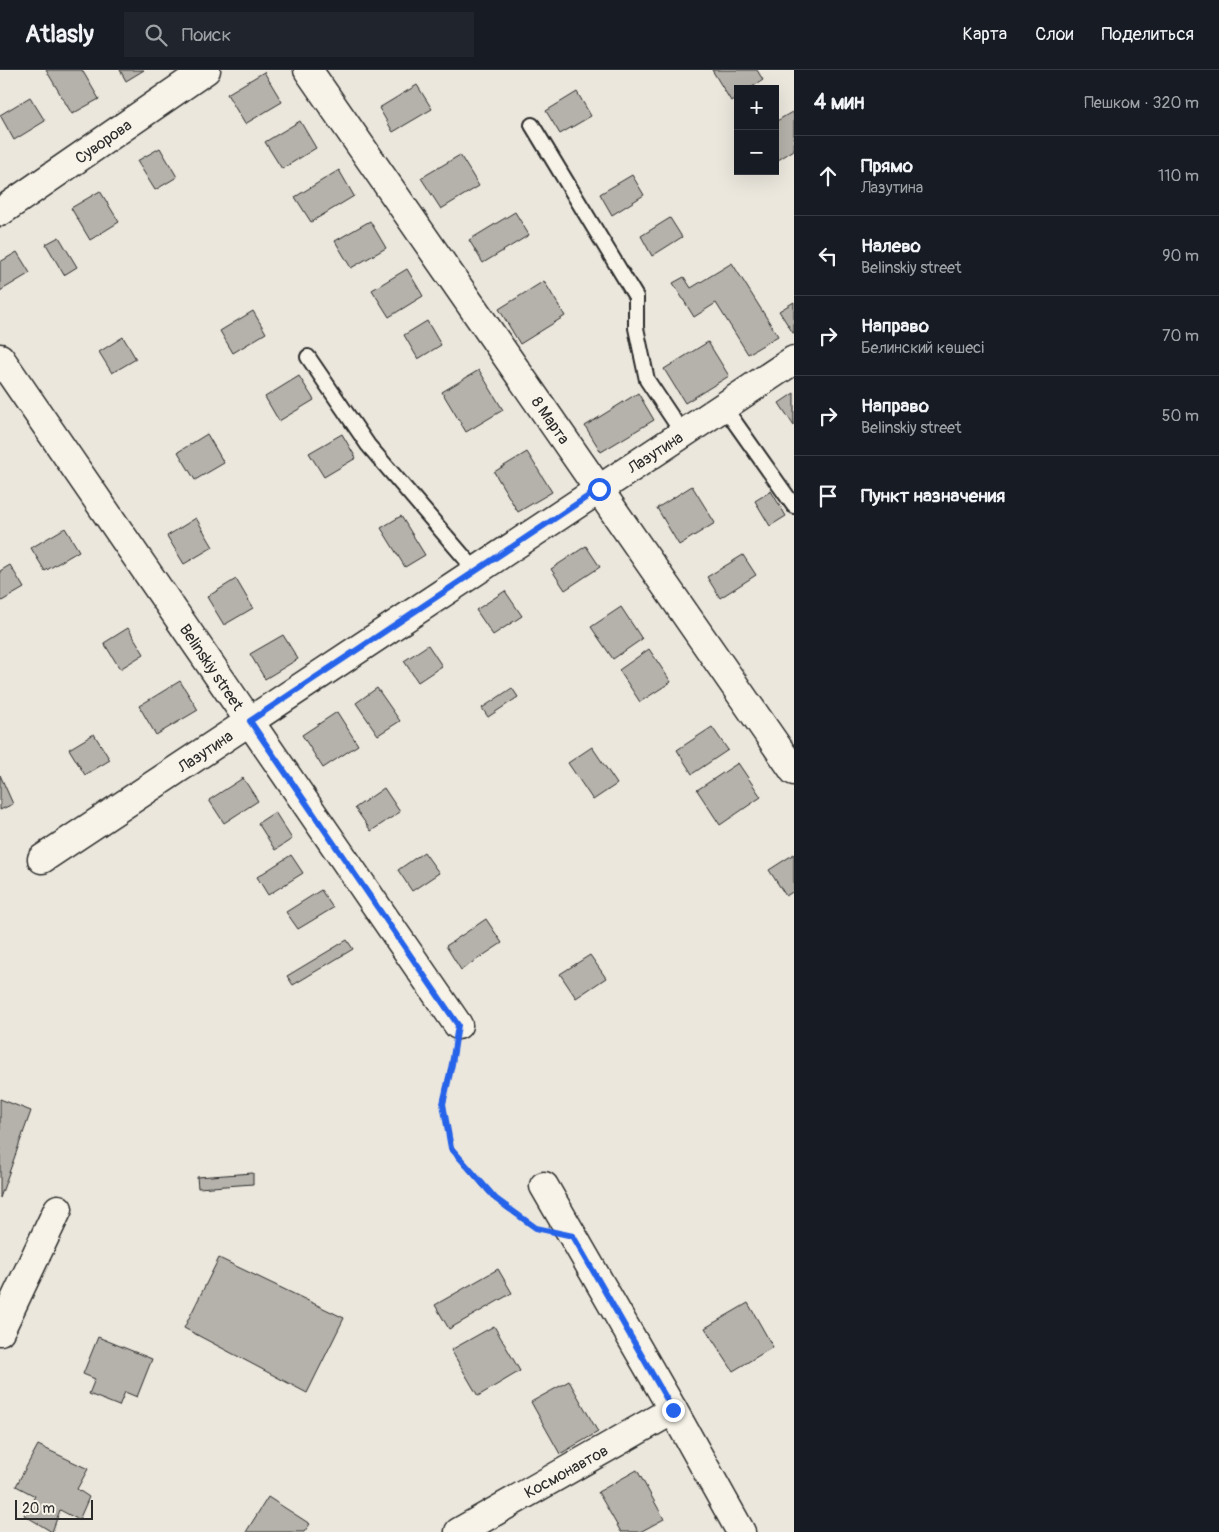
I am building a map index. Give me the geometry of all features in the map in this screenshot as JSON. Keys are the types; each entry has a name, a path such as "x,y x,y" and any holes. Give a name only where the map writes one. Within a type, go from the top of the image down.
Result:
{"street":[{"name":"Суворова","path":"0,212 206,70"},
{"name":"8 Марта","path":"308,70 794,771"},
{"name":"Belinskiy street","path":"0,358 458,1025"},
{"name":"Лазутина","path":"42,859 794,360"},
{"path":"544,1186 741,1532"},
{"path":"0,1331 58,1209"},
{"name":"Космонавтов","path":"459,1532 673,1410"}],"lane":[{"path":"532,125 636,297 636,328 647,380 683,434"},
{"path":"308,357 368,445 476,571"},
{"path":"724,407 794,506"}],"path":[{"path":"458,1025 443,1104 451,1148 496,1199 504,1205 536,1228 573,1236"}],"building":[{"path":"46,70 82,70 99,99 72,114"},
{"path":"120,70 144,70 126,81"},
{"path":"712,70 757,70 763,80 755,85 734,85 734,99 731,101"},
{"path":"264,72 282,102 245,124 227,94"},
{"path":"417,85 432,109 393,132 379,108"},
{"path":"577,92 591,116 560,134 546,111"},
{"path":"30,97 45,121 14,140 0,115"},
{"path":"792,112 794,115 794,150 779,159 779,130 779,120"},
{"path":"300,121 316,148 282,169 265,142"},
{"path":"160,148 177,177 155,190 137,161"},
{"path":"460,155 479,186 441,209 421,178"},
{"path":"339,170 354,196 311,222 295,197"},
{"path":"632,175 644,195 612,215 600,194"},
{"path":"100,191 119,222 90,240 71,208"},
{"path":"515,212 529,235 483,263 469,240"},
{"path":"670,218 682,237 652,256 641,236"},
{"path":"370,221 386,248 351,268 335,241"},
{"path":"59,237 77,267 64,275 46,244"},
{"path":"17,252 30,273 0,291 0,262"},
{"path":"732,263 778,336 748,354 716,303 694,317 673,283 684,277 691,288"},
{"path":"407,269 423,296 389,317 372,290"},
{"path":"544,281 565,316 520,344 499,309"},
{"path":"794,302 794,333 793,333 779,311"},
{"path":"253,311 266,333 233,353 220,331"},
{"path":"427,321 441,345 418,359 404,335"},
{"path":"123,337 136,359 112,373 99,352"},
{"path":"708,342 729,376 685,403 664,369"},
{"path":"479,370 503,410 466,432 442,392"},
{"path":"299,376 314,400 279,421 265,397"},
{"path":"638,393 654,420 601,452 585,426"},
{"path":"794,393 794,426 779,403"},
{"path":"207,434 224,463 195,480 178,452"},
{"path":"342,434 356,458 324,477 309,453"},
{"path":"527,452 552,492 518,512 494,472"},
{"path":"692,486 715,523 679,545 657,508"},
{"path":"771,491 786,516 770,526 755,501"},
{"path":"401,516 425,555 405,567 381,528"},
{"path":"196,518 213,547 184,564 167,536"},
{"path":"65,528 79,551 45,571 31,548"},
{"path":"586,546 600,567 565,590 551,569"},
{"path":"743,555 756,575 720,598 707,577"},
{"path":"10,565 24,588 0,602 0,571"},
{"path":"236,579 253,608 224,625 207,597"},
{"path":"505,591 522,616 493,635 476,610"},
{"path":"621,607 642,639 613,659 591,627"},
{"path":"128,628 144,654 120,669 104,643"},
{"path":"283,635 298,659 265,679 250,654"},
{"path":"428,645 442,666 418,682 404,661"},
{"path":"649,649 671,682 640,702 619,670"},
{"path":"180,681 198,710 156,735 139,706"},
{"path":"377,688 400,721 378,735 356,703"},
{"path":"512,688 518,697 488,717 482,708"},
{"path":"337,712 358,745 323,768 302,735"},
{"path":"712,727 728,750 692,774 677,750"},
{"path":"94,734 110,760 85,775 69,749"},
{"path":"592,747 617,784 593,800 568,763"},
{"path":"738,763 761,797 720,825 697,790"},
{"path":"0,775 13,804 0,810"},
{"path":"243,778 258,801 224,823 209,800"},
{"path":"384,788 400,812 371,831 355,808"},
{"path":"275,812 292,839 275,850 258,823"},
{"path":"424,852 439,873 412,891 398,870"},
{"path":"794,854 794,891 786,896 769,870"},
{"path":"291,855 303,873 268,895 257,877"},
{"path":"321,890 333,908 298,929 286,912"},
{"path":"486,919 502,943 461,970 446,946"},
{"path":"347,940 353,949 293,985 287,976"},
{"path":"590,955 606,978 576,998 560,974"},
{"path":"0,1099 31,1111 0,1198"},
{"path":"253,1173 253,1184 198,1188 197,1177"},
{"path":"219,1258 344,1318 307,1393 184,1328"},
{"path":"498,1269 512,1293 449,1329 435,1305"},
{"path":"748,1303 773,1347 733,1371 705,1328"},
{"path":"494,1326 520,1371 478,1396 451,1350"},
{"path":"98,1337 152,1359 137,1397 125,1392 119,1406 89,1394 95,1379 83,1374"},
{"path":"569,1381 598,1432 560,1454 531,1402"},
{"path":"38,1445 88,1469 77,1489 89,1497 79,1520 60,1510 52,1532 24,1515 35,1496 16,1486"},
{"path":"637,1470 664,1519 640,1532 621,1532 598,1492"},
{"path":"268,1497 310,1524 304,1532 246,1532"}],"route":[{"path":"599,489 250,721 458,1025 443,1104 451,1148 496,1199 536,1228 573,1236 673,1410"}]}
